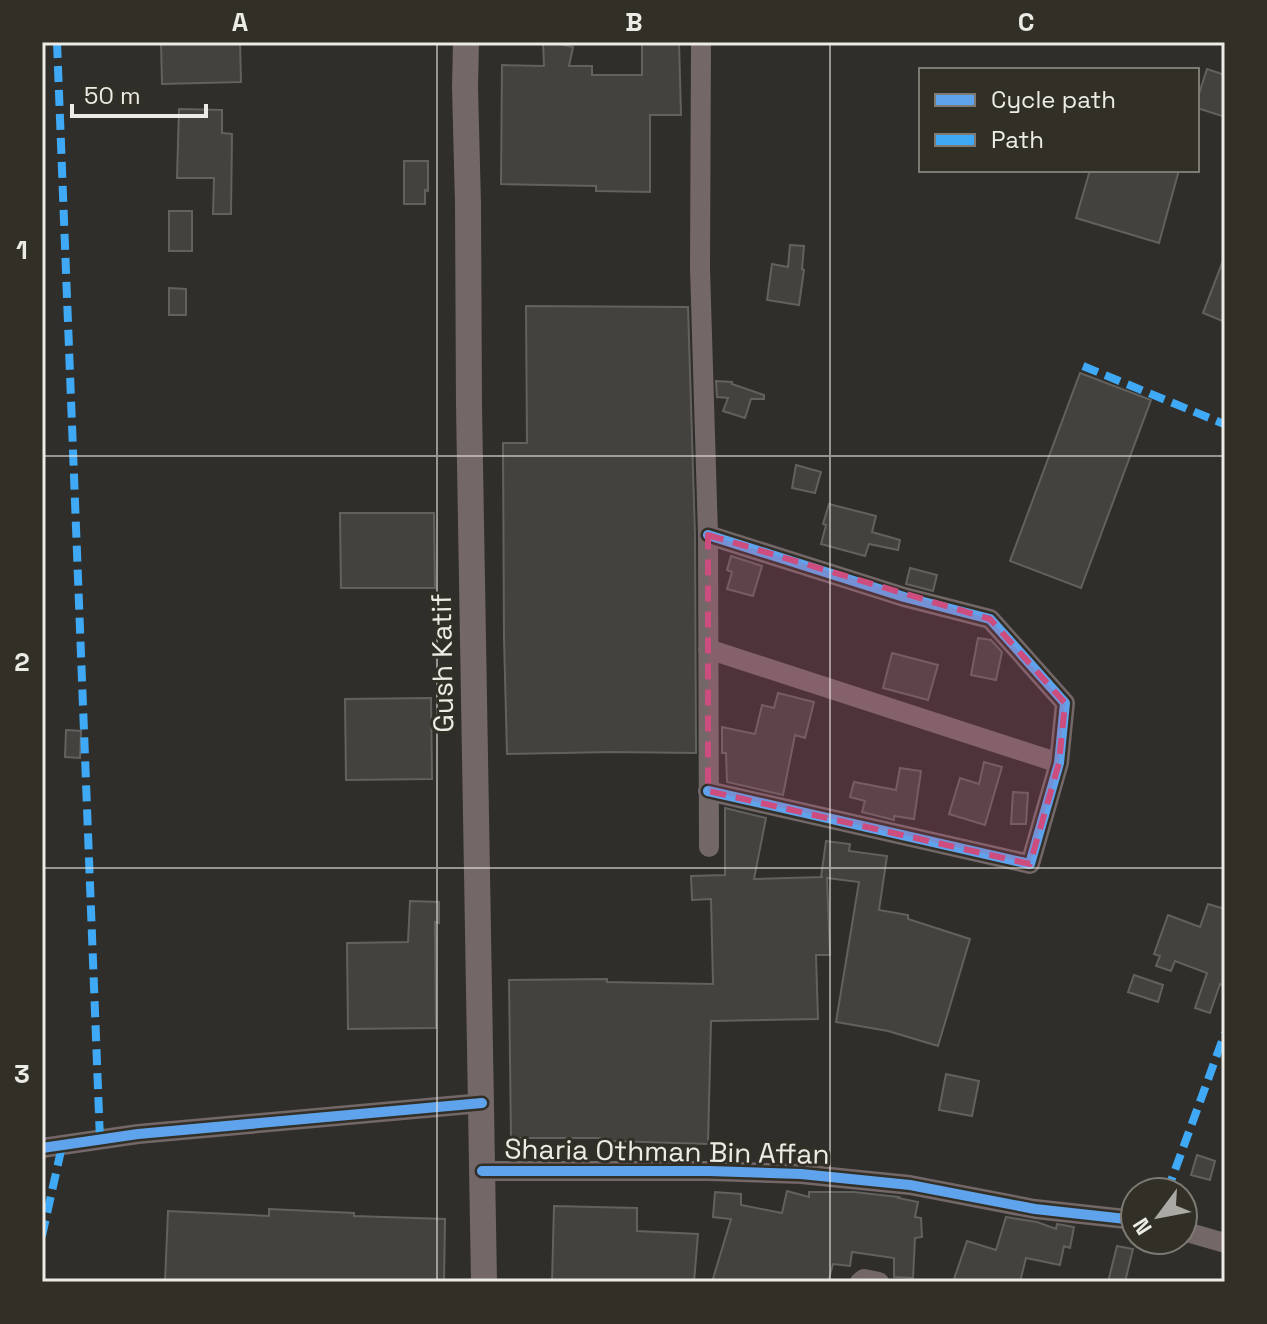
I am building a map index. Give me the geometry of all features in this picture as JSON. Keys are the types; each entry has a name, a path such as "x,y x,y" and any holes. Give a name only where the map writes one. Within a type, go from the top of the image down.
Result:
{"main road":[{"name":"Gush Katif","path":"466,42 484,1282"}],"street":[{"path":"701,42 700,268 708,535 709,847"},
{"path":"708,535 904,597 990,619 1065,703 1059,763 1030,864 708,791"},
{"path":"708,649 1059,763"},
{"path":"42,1148 138,1134 482,1103"},
{"name":"Sharia Othman Bin Affan","path":"482,1171 801,1174 910,1185 1035,1209 1119,1218"},
{"path":"1199,1236 1225,1243"},
{"path":"860,1282 864,1279 879,1282"}],"highlighted area":[{"path":"708,535 990,619 1065,703 1059,763 1030,864 708,791"}],"building":[{"path":"161,42 240,42 241,82 162,84"},
{"path":"543,42 559,42 573,47 569,66 592,66 592,75 642,75 642,42 679,42 681,115 650,115 650,192 596,191 596,186 501,184 502,65 544,66"},
{"path":"1207,69 1225,75 1225,117 1199,109 1199,94"},
{"path":"179,109 222,110 222,133 232,134 231,214 213,214 214,178 177,178"},
{"path":"404,161 428,161 425,204 404,204"},
{"path":"1089,172 1178,172 1159,243 1076,218"},
{"path":"169,211 192,211 192,251 169,251"},
{"path":"790,245 804,246 799,305 767,300 772,264 788,267"},
{"path":"1225,258 1225,322 1203,313"},
{"path":"169,288 186,289 186,315 169,315"},
{"path":"526,306 688,307 695,535 696,753 507,754 503,443 527,443"},
{"path":"1080,373 1151,400 1081,588 1010,561"},
{"path":"716,381 732,382 764,395 764,399 751,399 745,418 723,411 728,398 717,397"},
{"path":"796,465 821,472 815,493 792,488"},
{"path":"829,504 876,516 872,532 900,540 898,550 869,544 865,556 821,544"},
{"path":"340,513 434,513 435,588 341,588"},
{"path":"731,556 762,566 753,596 727,589 732,572 727,570"},
{"path":"910,568 937,575 933,591 906,584"},
{"path":"978,638 991,640 1002,652 996,680 971,675"},
{"path":"892,653 938,665 928,700 883,688"},
{"path":"778,693 814,702 805,738 795,735 783,795 727,782 722,727 755,734 762,705 774,708"},
{"path":"431,698 432,779 346,780 345,699"},
{"path":"66,730 81,731 80,758 65,757"},
{"path":"984,762 1002,767 985,825 949,814 960,778 979,784"},
{"path":"900,768 921,771 914,819 894,816 894,820 862,812 865,801 850,797 854,782 896,790"},
{"path":"1013,792 1028,793 1026,824 1011,824"},
{"path":"725,808 766,818 754,879 823,877 826,841 850,844 849,851 887,856 879,910 908,915 908,919 970,939 938,1046 888,1031 836,1022 859,882 827,878 830,955 816,955 818,1019 711,1021 708,1144 611,1141 608,1138 511,1138 509,980 607,979 607,982 713,984 711,899 692,900 691,876 725,875"},
{"path":"410,901 439,902 439,923 435,922 436,1028 348,1029 347,943 408,942"},
{"path":"1208,904 1225,909 1225,986 1220,984 1210,1013 1195,1008 1207,973 1175,961 1171,971 1156,966 1160,956 1154,954 1168,915 1200,927"},
{"path":"1134,975 1163,985 1158,1002 1128,992"},
{"path":"946,1074 979,1081 972,1116 939,1110"},
{"path":"1197,1155 1215,1161 1210,1180 1191,1175"},
{"path":"787,1191 809,1197 809,1192 854,1192 918,1202 915,1217 921,1218 922,1237 915,1238 913,1278 894,1277 894,1258 852,1252 850,1266 833,1264 828,1282 712,1282 731,1219 713,1217 715,1192 741,1194 741,1205 782,1213"},
{"path":"554,1206 637,1208 637,1231 698,1234 694,1282 552,1282"},
{"path":"269,1209 445,1219 444,1282 165,1282 168,1211 269,1216"},
{"path":"1006,1217 1056,1229 1057,1224 1074,1227 1070,1248 1064,1246 1060,1265 1026,1258 1020,1282 953,1282 967,1241 996,1250"},
{"path":"1119,1246 1119,1256 1131,1256 1125,1282 1108,1282"}],"marked path":[{"path":"57,42 100,1140"},
{"path":"1083,366 1224,424"},
{"path":"1173,1176 1225,1033"},
{"path":"42,1236 62,1146"}],"cycle path":[{"path":"708,535 904,597 990,619 1065,703 1059,763 1030,864 708,791"},
{"path":"42,1148 138,1134 482,1103"},
{"path":"482,1171 801,1174 910,1185 1035,1209 1119,1218"}]}
